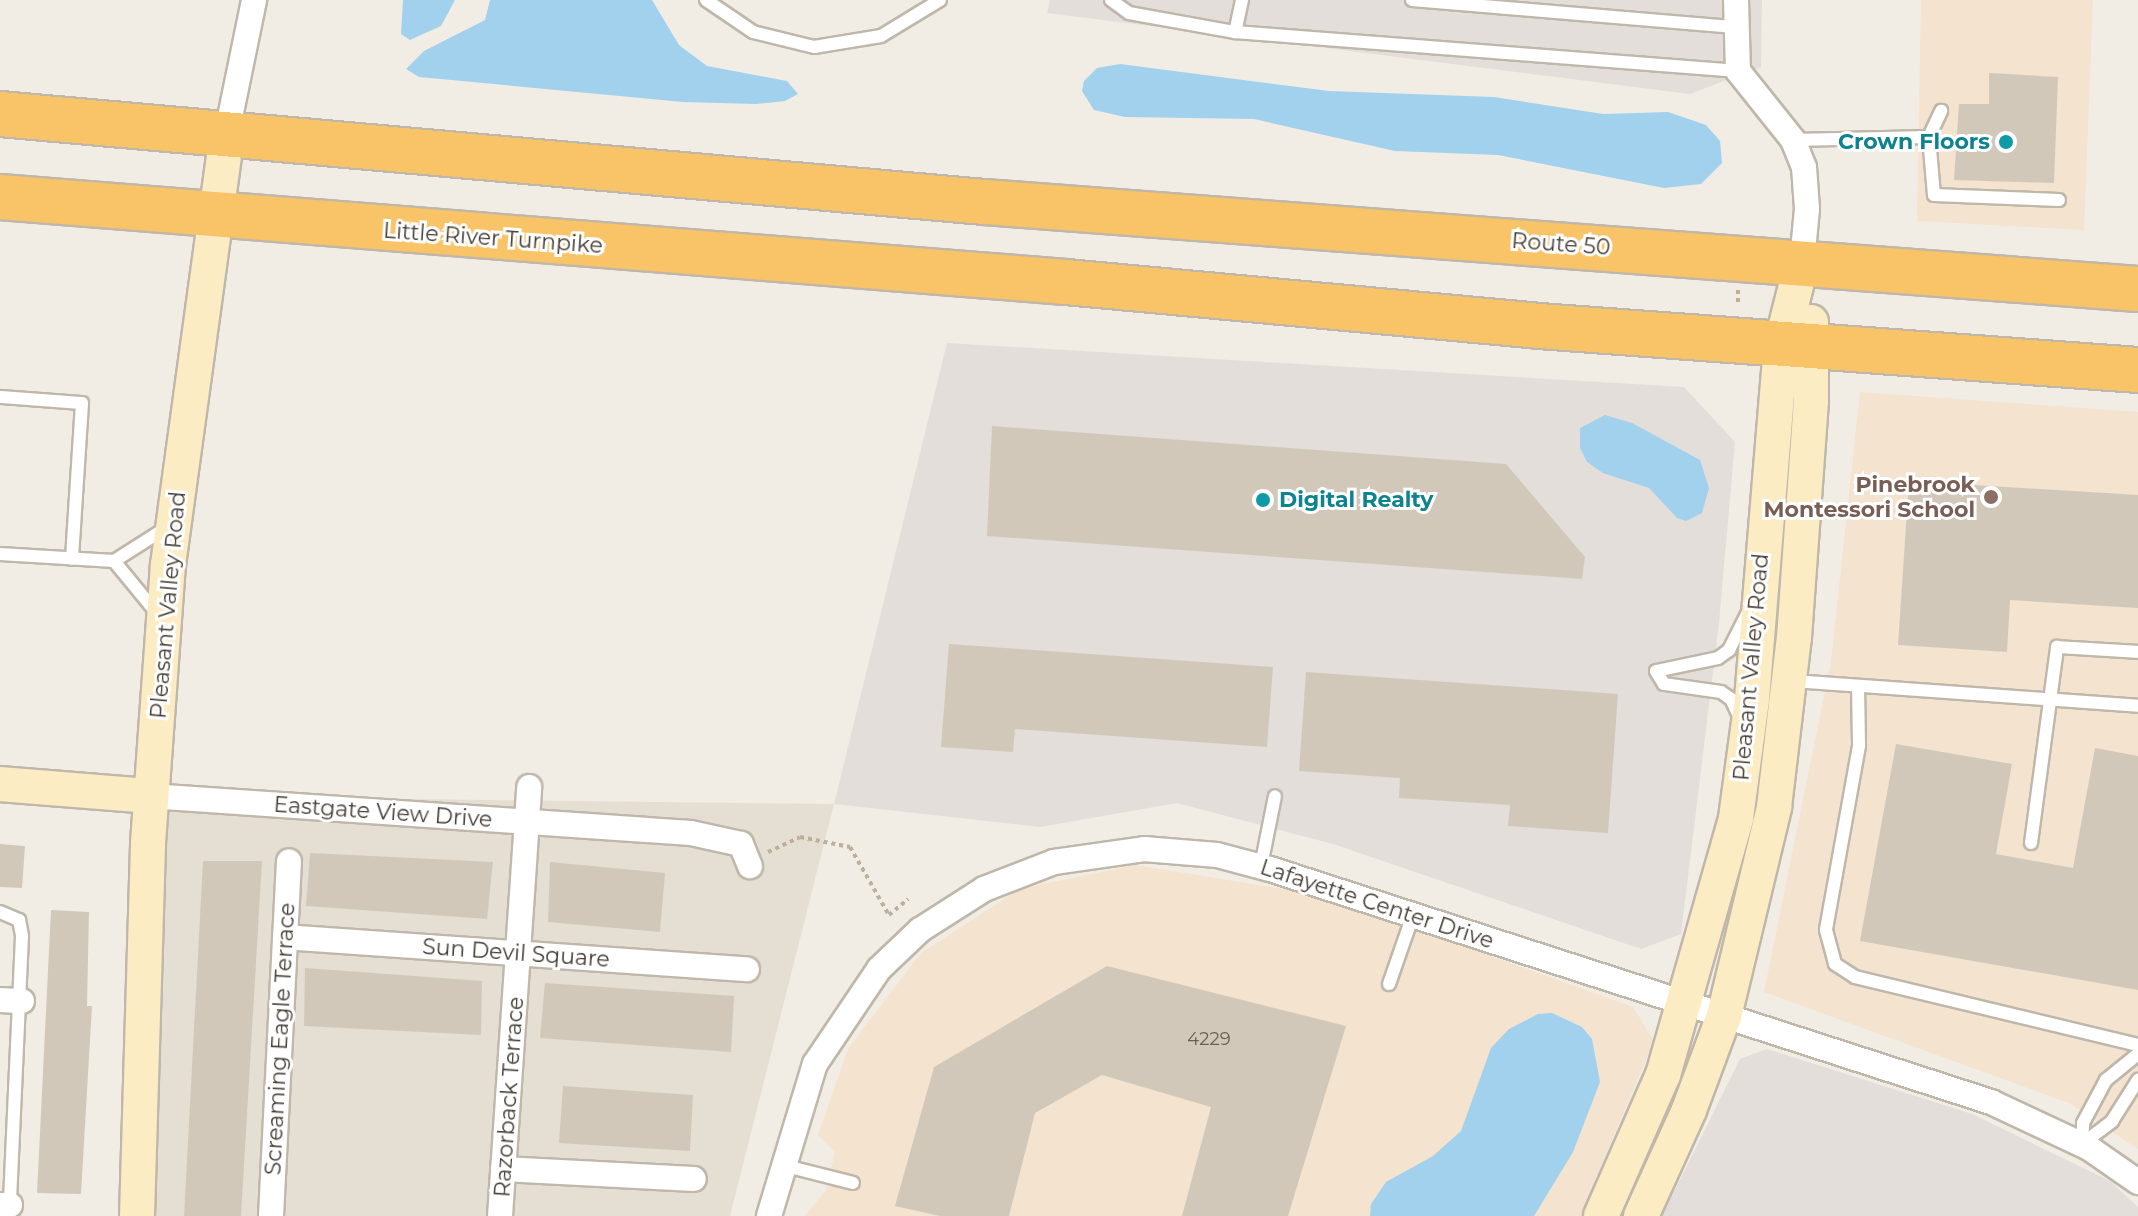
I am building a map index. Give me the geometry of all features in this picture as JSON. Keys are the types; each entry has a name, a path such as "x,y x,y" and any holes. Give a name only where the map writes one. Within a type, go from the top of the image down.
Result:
{"highway":[{"path":"0,114 227,132"},
{"name":"Route 50","path":"227,132 984,202 2138,289"},
{"name":"Little River Turnpike","path":"0,197 1796,346"},
{"path":"1796,346 2138,370"}],"main road":[{"name":"Pleasant Valley Road","path":"137,1216 150,796 164,626 174,521 213,216 227,132"},
{"name":"Pleasant Valley Road","path":"1641,1216 1724,1016 1764,859 1790,681 1796,346 1802,262"},
{"name":"Pleasant Valley Road","path":"1601,1216 1642,1132 1687,1004 1725,869 1748,736 1759,588 1796,346"},
{"name":"Eastgate View Drive","path":"0,784 150,796"}],"street":[{"name":"Pleasant Valley Road","path":"227,132 254,0"},
{"path":"1736,0 1738,71 1793,140 1808,190 1802,262"},
{"name":"Razorback Terrace","path":"500,1216 529,787"},
{"name":"Eastgate View Drive","path":"150,796 719,837 741,844 750,866"},
{"name":"Lafayette Center Drive","path":"769,1216 815,1064 833,1030 879,969 950,908 1018,874 1108,851 1181,850 1261,866 1991,1102 2082,1144 2138,1182"},
{"name":"Screaming Eagle Terrace","path":"271,1216 289,861"},
{"name":"Sun Devil Square","path":"285,937 747,969"},
{"path":"503,1169 694,1179"}],"lane":[{"path":"706,0 753,32 814,47 848,46 881,36 940,0"},
{"path":"1111,0 1129,13 1235,32 1738,71"},
{"path":"1235,32 1242,0"},
{"path":"1412,0 1735,27"},
{"path":"1941,111 1929,137 1934,195 2059,200"},
{"path":"1793,140 1929,137"},
{"path":"0,397 82,403 72,559"},
{"path":"0,554 114,561 174,521"},
{"path":"114,561 134,580 164,626"},
{"path":"1748,736 1731,699 1721,692 1664,684 1656,671 1675,664 1709,664 1729,650 1759,588"},
{"path":"2031,843 2054,700 2057,647 2138,652"},
{"path":"1790,681 2138,706"},
{"path":"1858,686 1859,746 1826,930 1835,964 1855,977 2128,1039 2138,1045"},
{"path":"1261,866 1275,796"},
{"path":"0,912 11,914 22,927 11,1000 5,1205"},
{"path":"1389,984 1413,915"},
{"path":"2082,1144 2083,1123 2106,1080 2138,1054"},
{"path":"2082,1144 2112,1121 2138,1080"},
{"path":"782,1165 853,1183"}],"path":[{"path":"750,866 792,838 822,840 850,847 889,915 908,899"}],"shaded area":[{"path":"1050,0 1762,0 1761,67 1690,94 1047,13"},
{"path":"1921,0 2093,0 2084,230 1917,221"},
{"path":"947,343 1684,387 1735,442 1719,623 1681,934 1641,949 1333,844 1177,803 1040,827 834,804"},
{"path":"1860,392 2138,412 2138,1149 2069,1103 1764,992 1831,662"},
{"path":"150,796 834,804 730,1216 133,1216"},
{"path":"1135,865 1320,895 1633,1007 1654,1041 1580,1216 805,1216 826,1190 835,1152 818,1135 848,1049 921,953 1020,889"},
{"path":"1767,1049 1972,1114 2110,1181 2138,1207 2138,1216 1662,1216 1740,1059"}],"water":[{"path":"403,0 455,0 441,26 410,40 401,34"},
{"path":"490,0 652,0 679,45 707,66 787,81 798,94 785,101 756,104 683,102 419,77 406,69 424,51 485,20"},
{"path":"1120,64 1329,91 1494,97 1603,114 1668,112 1706,125 1720,141 1722,163 1701,184 1664,188 1498,155 1395,151 1254,119 1125,117 1094,110 1082,91 1084,81 1097,68"},
{"path":"1605,415 1632,423 1700,460 1709,488 1702,513 1686,521 1677,518 1649,488 1603,473 1587,462 1580,448 1580,428"},
{"path":"1552,1013 1582,1027 1592,1039 1600,1082 1573,1152 1534,1216 1370,1216 1371,1204 1386,1182 1433,1156 1461,1131 1491,1048 1509,1029 1538,1014"}],"building":[{"name":"Crown Floors","path":"1989,73 2058,77 2054,183 1954,180 1959,104 1989,104"},
{"name":"Digital Realty","path":"992,426 1506,464 1585,557 1582,579 987,536"},
{"path":"1909,481 2138,495 2138,608 2010,600 2007,652 1898,645"},
{"path":"949,644 1273,667 1267,747 1015,729 1013,752 941,747"},
{"path":"1306,672 1618,694 1608,833 1508,826 1510,805 1399,798 1400,778 1299,771"},
{"path":"1896,744 2012,764 1996,854 2073,868 2095,748 2138,756 2138,990 1860,941"},
{"path":"0,844 25,846 22,888 0,887"},
{"path":"310,853 493,862 487,919 306,906"},
{"path":"203,861 262,861 241,1216 184,1216"},
{"path":"550,862 665,873 660,932 548,922"},
{"path":"51,910 89,912 87,1006 92,1006 81,1194 37,1193"},
{"path":"1107,966 1346,1026 1288,1216 1182,1216 1211,1107 1102,1075 1035,1113 1009,1216 940,1216 895,1206 934,1067"},
{"path":"305,968 482,981 481,1035 304,1026"},
{"path":"545,983 734,996 731,1052 540,1038"},
{"path":"563,1086 693,1095 690,1151 559,1143"}],"place":[{"name":"Crown Floors","path":"2006,142"},
{"name":"Pinebrook Montessori School","path":"1991,497"},
{"name":"Digital Realty","path":"1263,500"}]}
